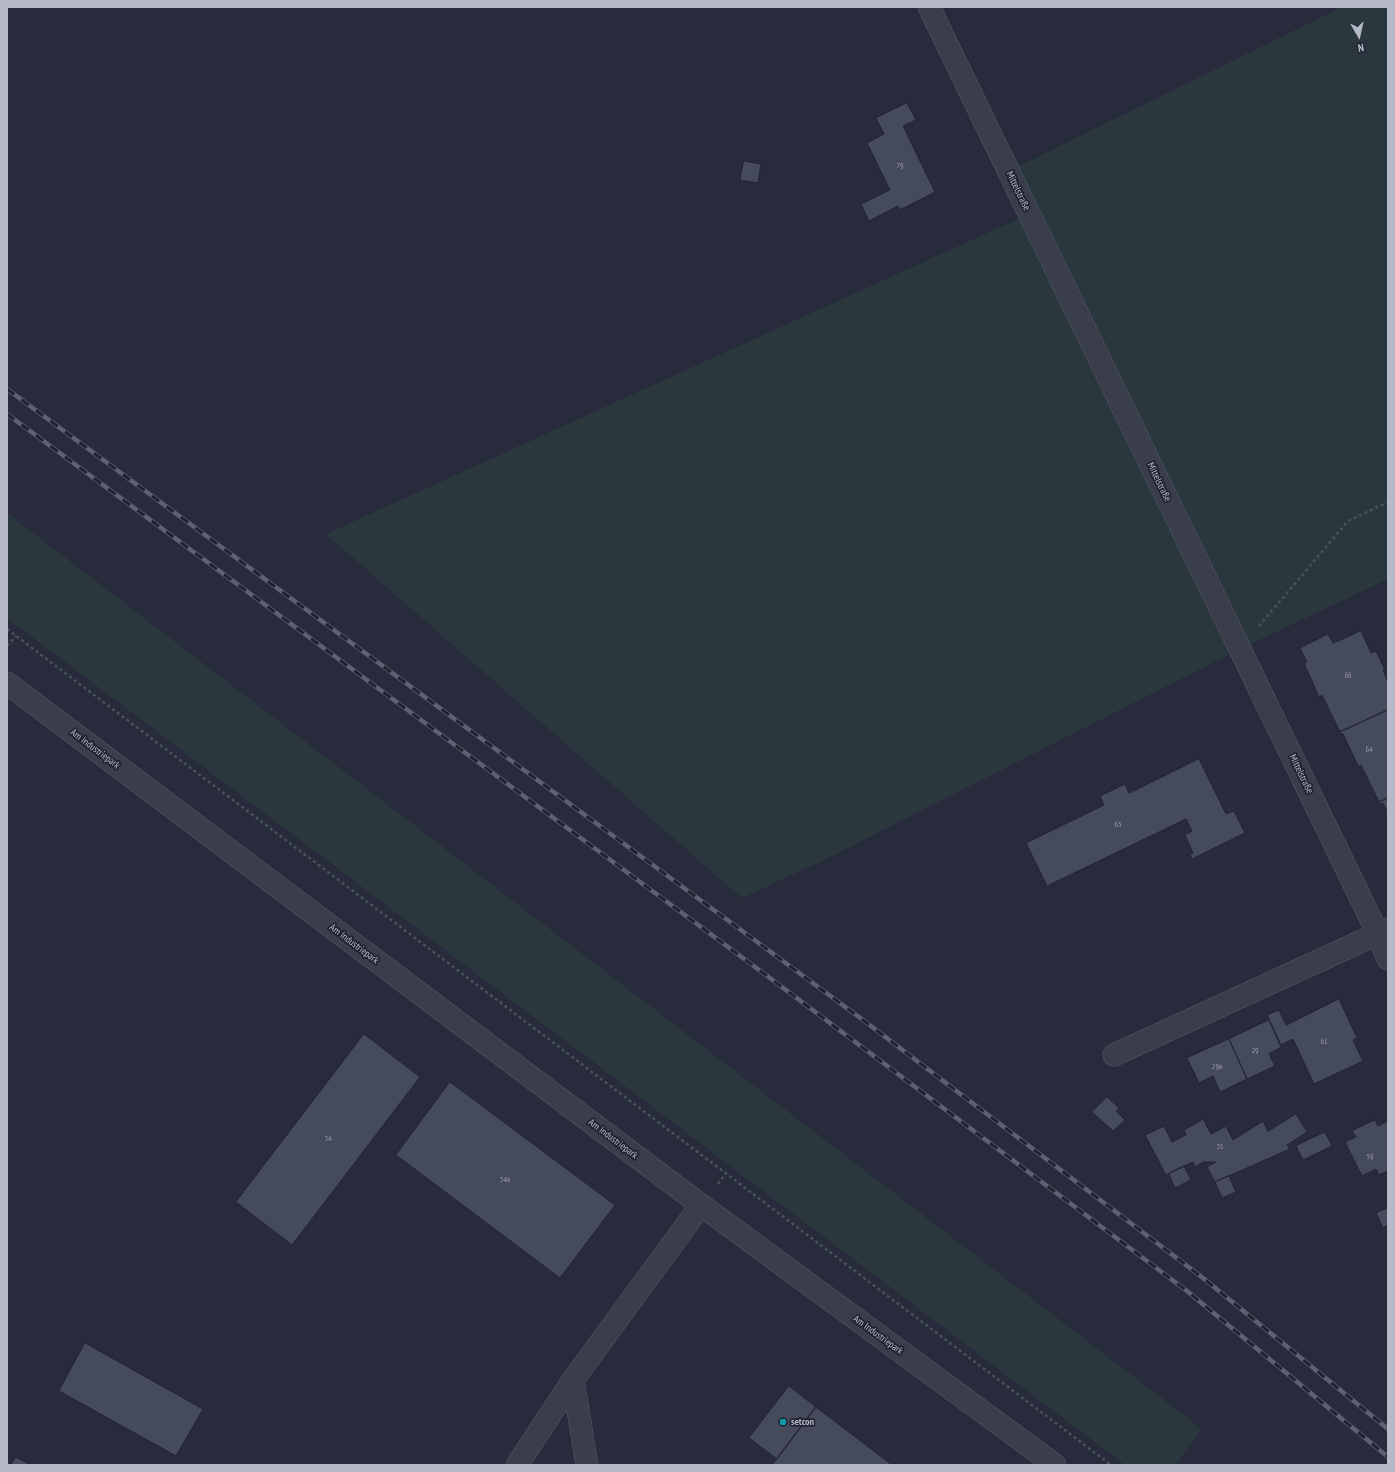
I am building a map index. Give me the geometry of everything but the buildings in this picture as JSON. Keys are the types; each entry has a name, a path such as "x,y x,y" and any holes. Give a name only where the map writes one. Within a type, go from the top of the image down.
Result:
{"street":[{"name":"Mittelstraße","path":"929,7 1240,649 1383,932 1388,959"},
{"name":"Am Industriepark","path":"7,683 701,1205 1055,1465"},
{"path":"1114,1055 1383,932"},
{"path":"517,1465 573,1380 701,1205"},
{"path":"573,1380 587,1465"}],"path":[{"path":"1240,649 1348,521 1388,502"},
{"path":"7,629 1111,1465"},
{"path":"7,646 16,636"}],"shaded area":[{"path":"1342,7 1388,7 1388,579 1240,649 824,860 742,898 326,534 1029,214 1009,171"},
{"path":"7,513 1202,1429 1175,1465 1125,1465 7,618"}],"railway":[{"path":"7,389 863,1020 1203,1278 1388,1429"},
{"path":"7,414 770,978 1187,1291 1388,1457"}],"place":[{"name":"setcon","path":"783,1422"}]}
